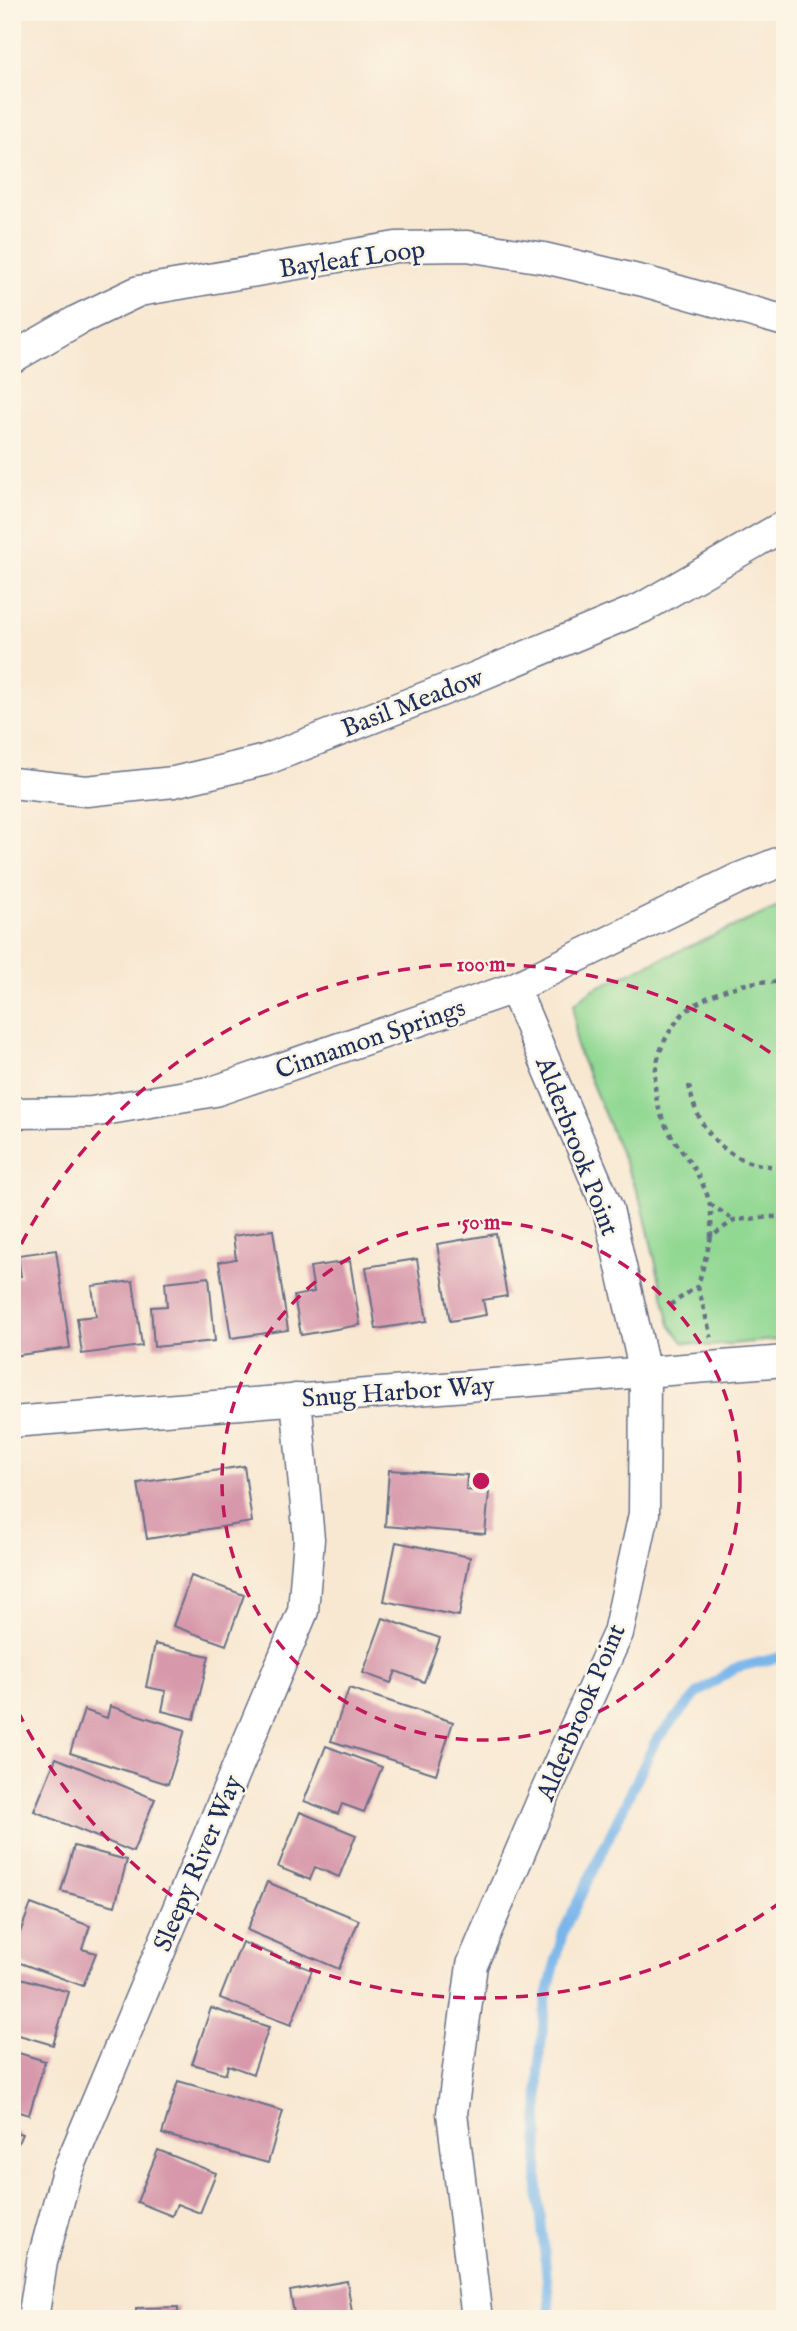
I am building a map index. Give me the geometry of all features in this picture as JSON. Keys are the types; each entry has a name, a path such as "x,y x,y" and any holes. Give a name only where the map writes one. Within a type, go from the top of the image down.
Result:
{"street":[{"name":"Bayleaf Loop","path":"12,358 78,320 139,291 396,247 467,246 544,258 647,282 785,321"},
{"name":"Basil Meadow","path":"12,783 86,791 174,782 265,760 642,608 785,525"},
{"name":"Cinnamon Springs","path":"12,1114 92,1112 215,1091 514,988 737,879 785,860"},
{"name":"Alderbrook Point","path":"477,2319 452,2113 472,1965 547,1789 618,1633 644,1514 645,1373 608,1209 514,988"},
{"name":"Snug Harbor Way","path":"12,1422 785,1361"},
{"name":"Sleepy River Way","path":"33,2319 42,2262 66,2175 303,1611 309,1539 296,1399"}],"path":[{"path":"711,1338 698,1286 711,1237 709,1204 695,1169 670,1133 661,1113 654,1083 658,1053 671,1028 691,1005 719,993 758,982 785,983"},
{"path":"689,1085 691,1101 700,1122 729,1153 752,1163 785,1168"},
{"path":"709,1204 734,1220"},
{"path":"711,1237 734,1220 785,1216"},
{"path":"670,1305 698,1286"}],"green space":[{"path":"785,904 785,1339 709,1346 683,1342 670,1325 642,1204 576,1046 574,1004 593,989"}],"building":[{"path":"273,1230 288,1330 231,1338 219,1262 236,1259 233,1236"},
{"path":"496,1234 507,1296 483,1300 486,1315 450,1321 437,1244"},
{"path":"56,1250 70,1348 12,1356 12,1277 21,1276 18,1255"},
{"path":"417,1259 427,1321 376,1329 366,1267"},
{"path":"350,1261 360,1325 301,1335 294,1296 314,1292 310,1267"},
{"path":"209,1277 215,1341 154,1347 151,1307 167,1306 165,1282"},
{"path":"133,1281 142,1346 82,1354 77,1318 96,1316 92,1286"},
{"path":"244,1466 252,1522 147,1539 138,1483"},
{"path":"389,1470 467,1475 466,1490 489,1492 485,1534 385,1526"},
{"path":"396,1542 470,1557 459,1616 384,1601"},
{"path":"191,1576 244,1595 226,1645 173,1626"},
{"path":"383,1618 440,1638 424,1682 396,1671 391,1683 363,1673"},
{"path":"155,1644 209,1656 194,1719 162,1711 166,1691 146,1687"},
{"path":"349,1688 453,1722 436,1774 331,1741"},
{"path":"110,1706 185,1730 168,1784 70,1753 84,1710 107,1718"},
{"path":"326,1746 382,1767 364,1812 342,1804 338,1814 304,1801"},
{"path":"56,1758 155,1799 133,1852 34,1811"},
{"path":"300,1812 356,1835 339,1877 315,1867 310,1880 278,1867"},
{"path":"74,1846 127,1860 115,1906 61,1891"},
{"path":"267,1882 359,1920 339,1969 247,1930"},
{"path":"31,1904 90,1926 82,1949 96,1953 83,1986 12,1960 12,1953"},
{"path":"242,1942 312,1970 291,2025 220,1998"},
{"path":"14,1976 69,1992 53,2045 12,2033"},
{"path":"211,2008 269,2027 253,2074 228,2065 226,2074 192,2064"},
{"path":"12,2051 45,2061 29,2115 12,2110"},
{"path":"178,2081 283,2111 268,2163 162,2134"},
{"path":"12,2131 22,2134 12,2157"},
{"path":"158,2150 216,2173 200,2213 177,2204 172,2216 137,2202"},
{"path":"347,2281 353,2319 295,2319 290,2291"},
{"path":"178,2307 178,2319 136,2319 136,2308"}],"waterway":[{"path":"551,2319 538,2188 539,2062 546,2000 563,1932 656,1740 698,1693 735,1668 785,1656"}]}
